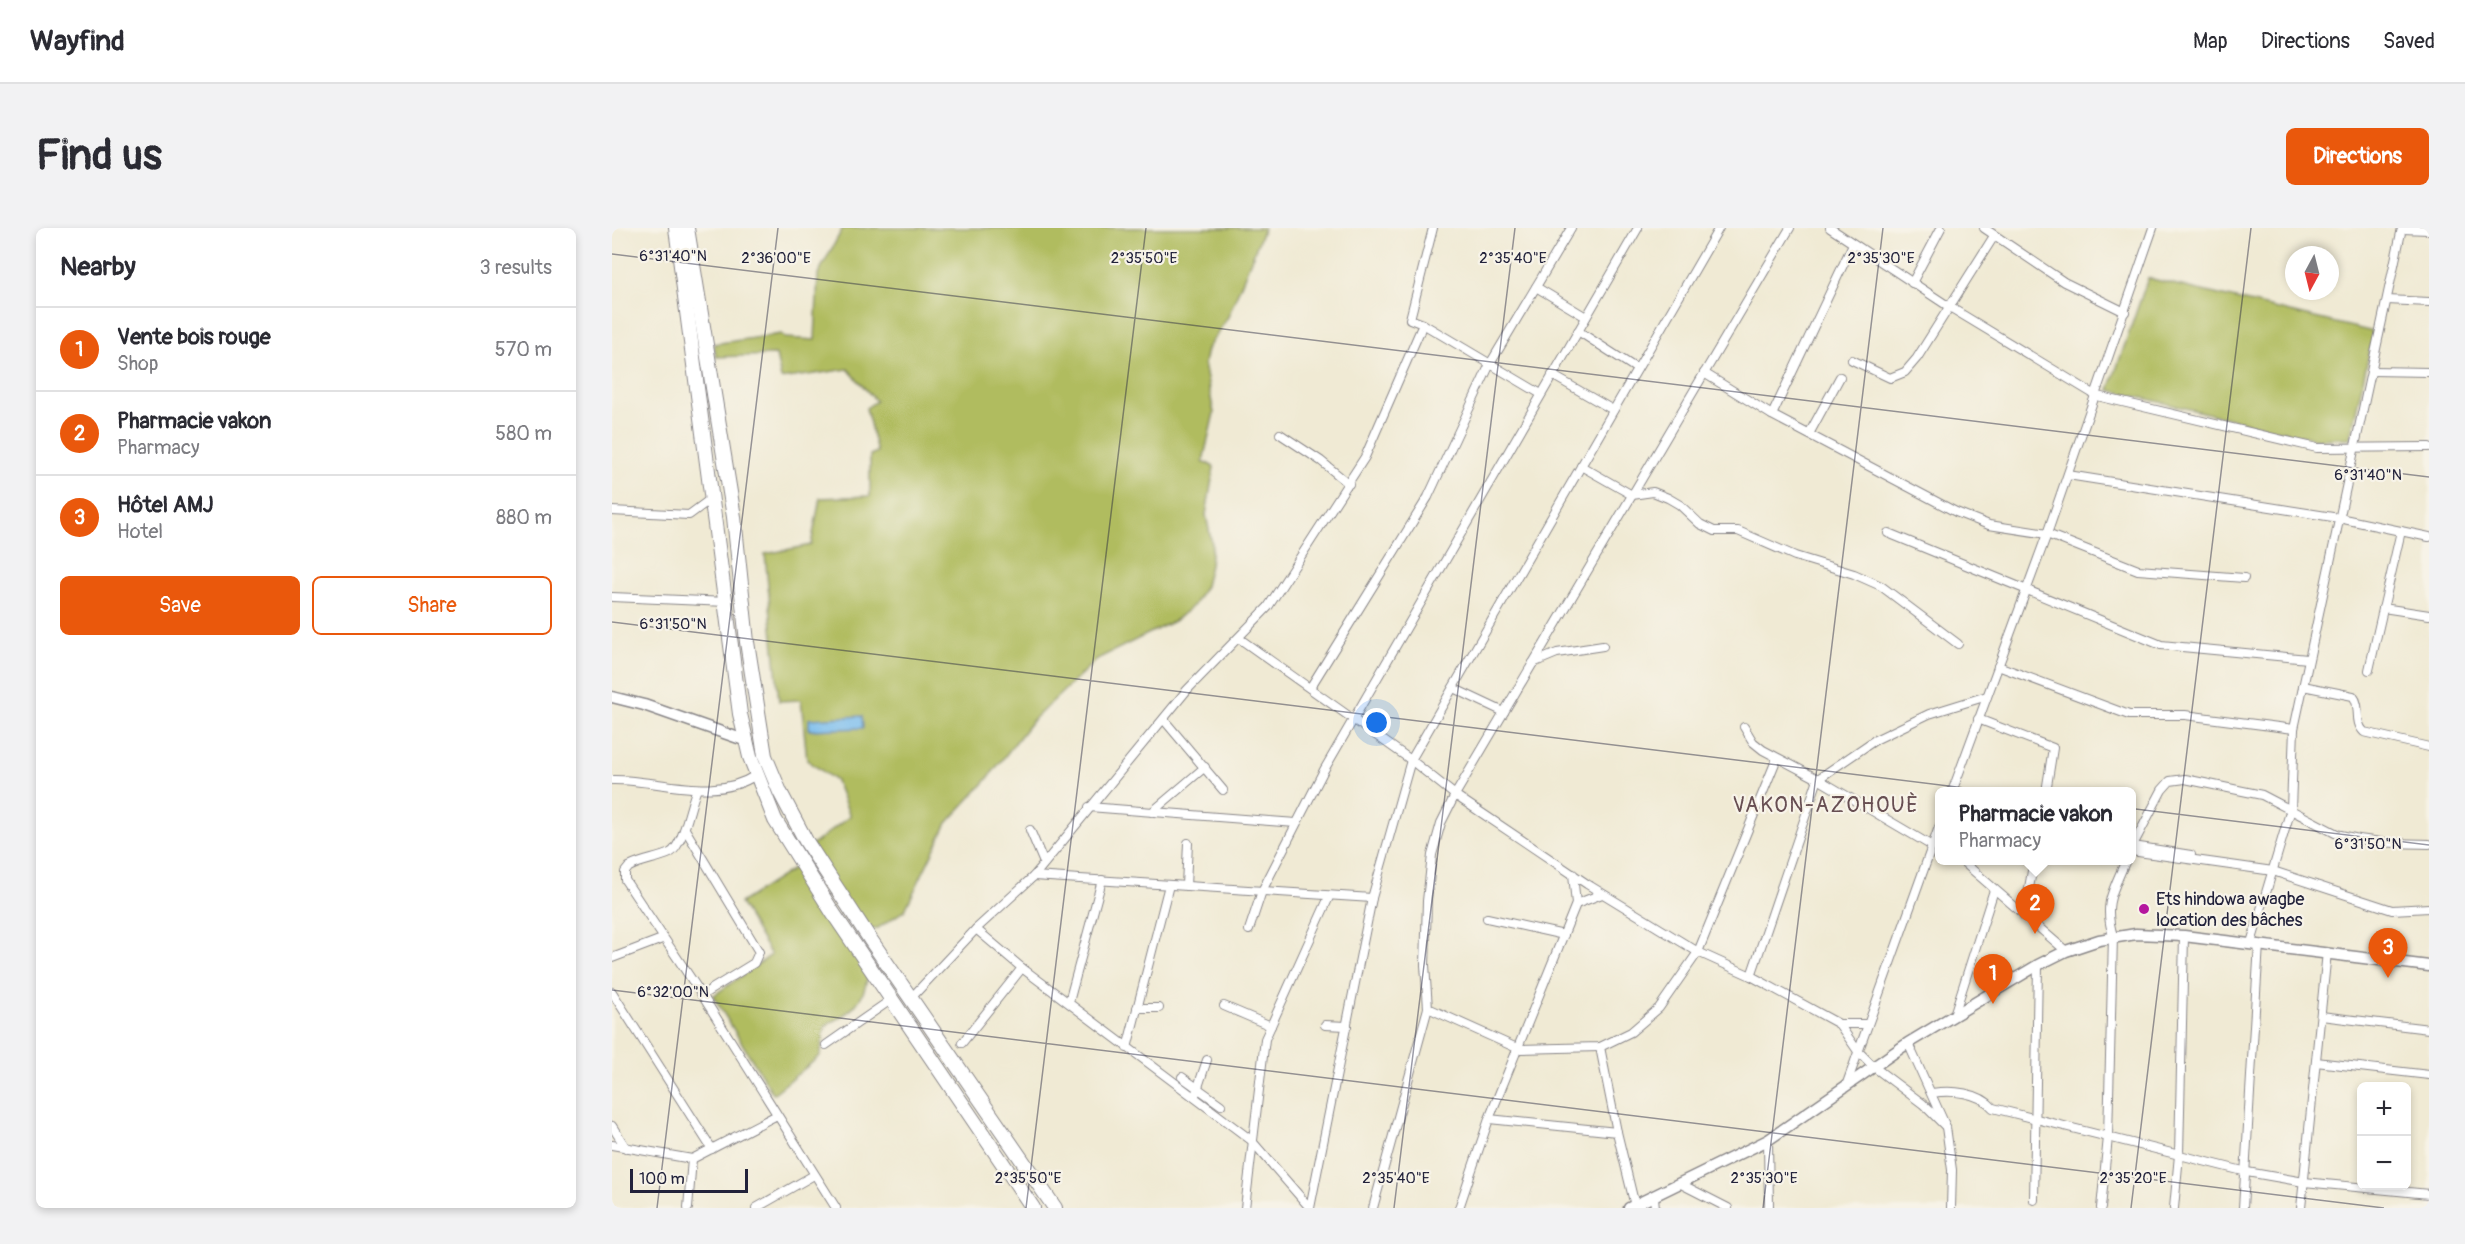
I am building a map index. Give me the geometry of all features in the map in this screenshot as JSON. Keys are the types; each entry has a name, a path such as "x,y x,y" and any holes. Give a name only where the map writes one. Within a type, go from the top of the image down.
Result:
{"highway":[{"path":"676,228 740,714 756,775 775,820 833,913 1033,1208"},
{"path":"687,228 734,517 743,609 765,756 780,792 806,841 870,939 1055,1208"}],"main road":[{"path":"612,697 644,705 747,741"},
{"path":"1632,1207 1654,1202 1681,1184 1768,1140 1908,1043 2038,965 2066,951 2113,936 2136,934 2184,936 2429,966"}],"street":[{"path":"1433,228 1410,319 1423,324 1541,394"},
{"path":"1310,687 1428,497 1490,363 1571,228"},
{"path":"1249,930 1262,891 1353,719 1638,228"},
{"path":"1310,1208 1372,898 1411,760 1719,228"},
{"path":"1373,1208 1428,1008 1426,919 1432,855 1441,824 1503,712 1790,228"},
{"path":"1830,228 1948,306 2097,396 2317,448 2429,447"},
{"path":"1912,283 1941,228"},
{"path":"1984,228 2064,282 2125,312"},
{"path":"1954,787 2048,534 2153,228"},
{"path":"2243,1208 2247,1172 2255,944 2291,808 2294,729 2402,228 2429,230"},
{"path":"1852,360 1890,378 1905,372 1917,358 1994,236"},
{"path":"1772,416 1853,244"},
{"path":"1536,287 1586,317"},
{"path":"2387,300 2429,302"},
{"path":"912,997 976,930 1034,876 1187,690 1240,639 1268,608 1365,458 1423,324"},
{"path":"1578,331 1638,369"},
{"path":"2372,371 2429,372"},
{"path":"1704,373 1772,416 1956,513 1989,525 2048,534 2138,570 2244,578"},
{"path":"1552,375 1613,411"},
{"path":"1809,434 1840,377"},
{"path":"1280,435 1321,461 1349,484"},
{"path":"1581,466 1632,495 1653,492 1680,505 1700,524 1714,531 1738,531 1795,556 1854,574 1881,586 1958,644"},
{"path":"2068,475 2339,518 2429,537"},
{"path":"612,510 688,515 712,498"},
{"path":"2369,670 2402,531"},
{"path":"1888,533 2161,645 2308,659"},
{"path":"612,597 727,602"},
{"path":"2383,608 2429,615"},
{"path":"1240,639 1411,760 1455,795 1602,894 1698,952 1751,976 1839,1024 1857,1050 1874,1067 1923,1104 1946,1127"},
{"path":"1533,663 1557,653 1603,646"},
{"path":"1998,666 2129,714 2185,715 2294,729"},
{"path":"2303,686 2354,696 2357,700 2358,723 2364,732 2429,747"},
{"path":"1453,688 1503,712"},
{"path":"1751,976 1818,779 1875,740 1929,714 1987,696"},
{"path":"1978,719 2053,748 2047,787"},
{"path":"1164,720 1223,790"},
{"path":"1744,727 1753,742 1778,758 1935,841 1857,1050 1846,1086"},
{"path":"1428,1008 1519,1049 1600,1047 1631,1032 1659,1008 1698,952 1778,758"},
{"path":"1152,812 1204,767"},
{"path":"612,780 646,780 697,789 733,787 756,775"},
{"path":"2136,841 2152,808 2170,781 2200,780 2262,795 2291,808 2337,834 2371,843 2429,844"},
{"path":"697,789 688,810 685,829 671,852 638,862 625,872 625,880 702,995 836,1208"},
{"path":"1089,807 1296,823"},
{"path":"685,829 759,952 754,963 702,995"},
{"path":"1030,830 1044,863"},
{"path":"1186,886 1188,843"},
{"path":"2136,850 2273,869 2392,910 2429,908"},
{"path":"1966,865 2066,951"},
{"path":"2024,916 2033,865"},
{"path":"2101,1208 2108,1137 2113,936 2107,916 2108,906 2124,865"},
{"path":"1459,1208 1489,1119 1576,904 1573,874"},
{"path":"1034,876 1372,898"},
{"path":"1069,1002 1102,880"},
{"path":"1127,1048 1169,885"},
{"path":"1954,1015 1994,890"},
{"path":"1576,904 1602,894"},
{"path":"1245,1208 1251,1140 1265,1039 1329,897"},
{"path":"1487,918 1564,935"},
{"path":"976,930 1127,1048 1196,1092 1221,1105"},
{"path":"2174,1208 2179,1155 2184,936"},
{"path":"612,958 663,939"},
{"path":"2301,1208 2327,952"},
{"path":"2034,1200 2038,965"},
{"path":"962,1043 1022,968"},
{"path":"612,992 712,1149"},
{"path":"825,1045 892,999"},
{"path":"1224,1006 1271,1026"},
{"path":"1137,1008 1159,1008"},
{"path":"2321,1016 2429,1029"},
{"path":"1839,1024 1867,1024"},
{"path":"1325,1025 1347,1026"},
{"path":"1908,1043 1946,1127 1952,1170 1951,1208"},
{"path":"1600,1047 1632,1207"},
{"path":"1196,1092 1207,1060"},
{"path":"2316,1062 2429,1076"},
{"path":"1182,1077 1251,1140 1310,1208"},
{"path":"1932,1093 1947,1091 1985,1099 1993,1108 2036,1120 2247,1172 2304,1182 2429,1194"},
{"path":"612,1145 693,1159 777,1114"},
{"path":"1489,1119 1617,1132"},
{"path":"612,1126 626,1148"},
{"path":"1768,1140 1768,1208"},
{"path":"688,1208 693,1159"},
{"path":"756,1208 814,1175"},
{"path":"1681,1184 1728,1208"}],"green space":[{"path":"843,228 1264,228 1228,317 1207,349 1204,364 1214,413 1203,461 1214,467 1206,515 1212,544 1205,586 1194,605 1174,621 1097,659 1032,721 985,782 947,823 905,910 878,928 864,931 807,849 850,816 836,781 807,760 801,700 779,701 765,554 811,545 820,498 870,496 870,455 877,452 866,408 876,401 848,369 781,379 776,355 716,357 714,344 781,334 786,338 815,340 818,274"},
{"path":"2148,278 2374,332 2350,438 2316,439 2109,390"},
{"path":"796,867 868,974 859,1000 849,1012 825,1026 820,1056 773,1094 713,996 771,955 740,903"}],"water":[{"path":"862,716 863,728 809,730 809,719"}],"place":[{"name":"Ets hindowa awagbe location des bâches","path":"2144,909"},
{"name":"Pharmacie vakon","path":"2035,934"},
{"name":"Hôtel AMJ","path":"2388,978"},
{"name":"Vente bois rouge","path":"1993,1004"}],"district":[{"name":"VAKON-AZOHOUÈ","path":"1826,805"}]}
